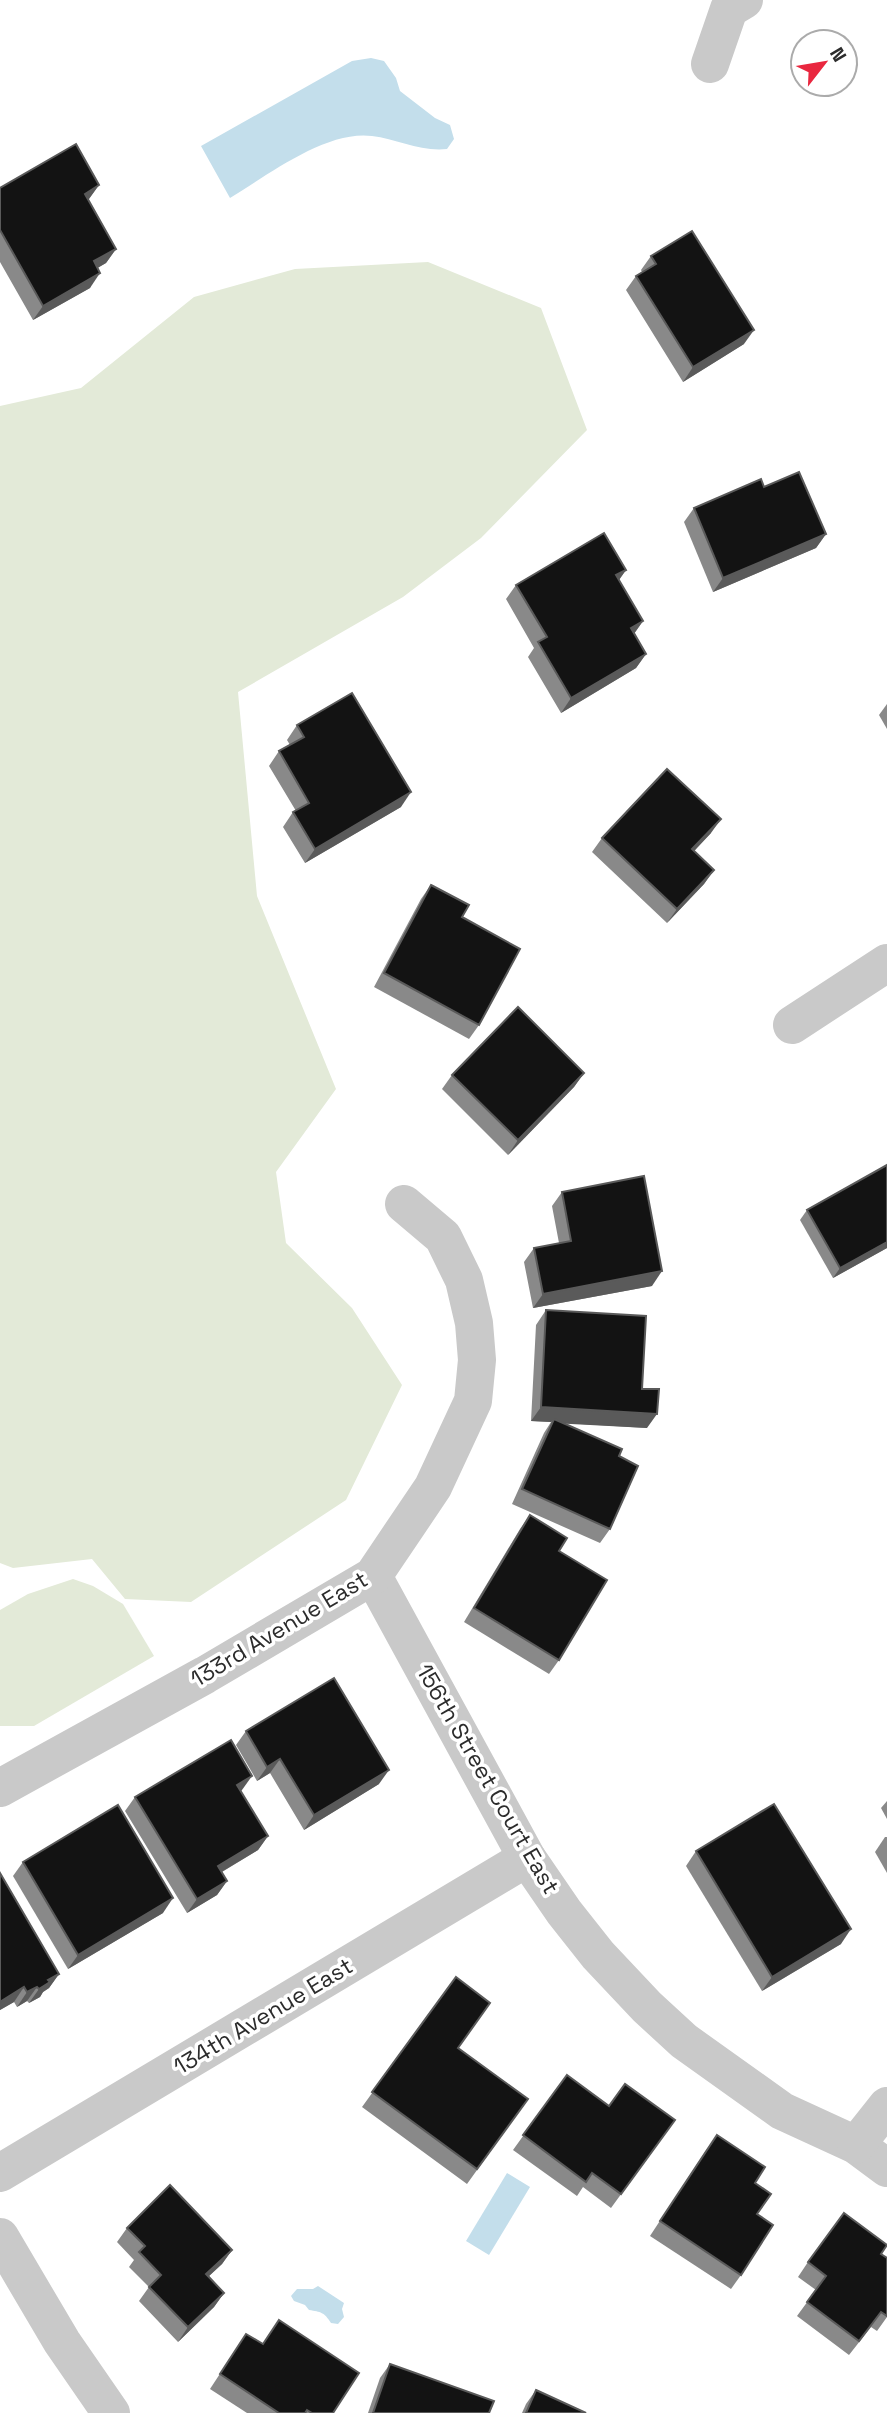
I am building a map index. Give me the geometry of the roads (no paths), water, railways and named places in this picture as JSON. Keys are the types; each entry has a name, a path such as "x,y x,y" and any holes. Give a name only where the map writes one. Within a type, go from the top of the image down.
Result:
{"street":[{"path":"710,64 729,9 744,0"},
{"path":"792,1025 887,963"},
{"name":"133rd Avenue East","path":"0,1788 205,1675 373,1576 433,1487 473,1401 477,1360 474,1323 464,1280 443,1237 404,1204"},
{"name":"156th Street Court East","path":"373,1576 527,1858 598,1955 647,2007 684,2041 782,2111 856,2145 887,2168"},
{"name":"134th Avenue East","path":"0,2173 527,1858"},
{"path":"856,2145 887,2106"},
{"path":"0,2237 62,2342 111,2413"}],"water":[{"path":"371,58 384,61 396,78 400,91 435,118 450,125 454,139 447,149 428,149 372,136 336,140 298,156 230,198 201,146 352,61"},
{"path":"507,2173 530,2187 489,2255 466,2241"},
{"path":"318,2286 344,2303 344,2317 338,2324 331,2323 322,2313 309,2310 305,2305 294,2301 291,2296 297,2289 313,2289"}]}
